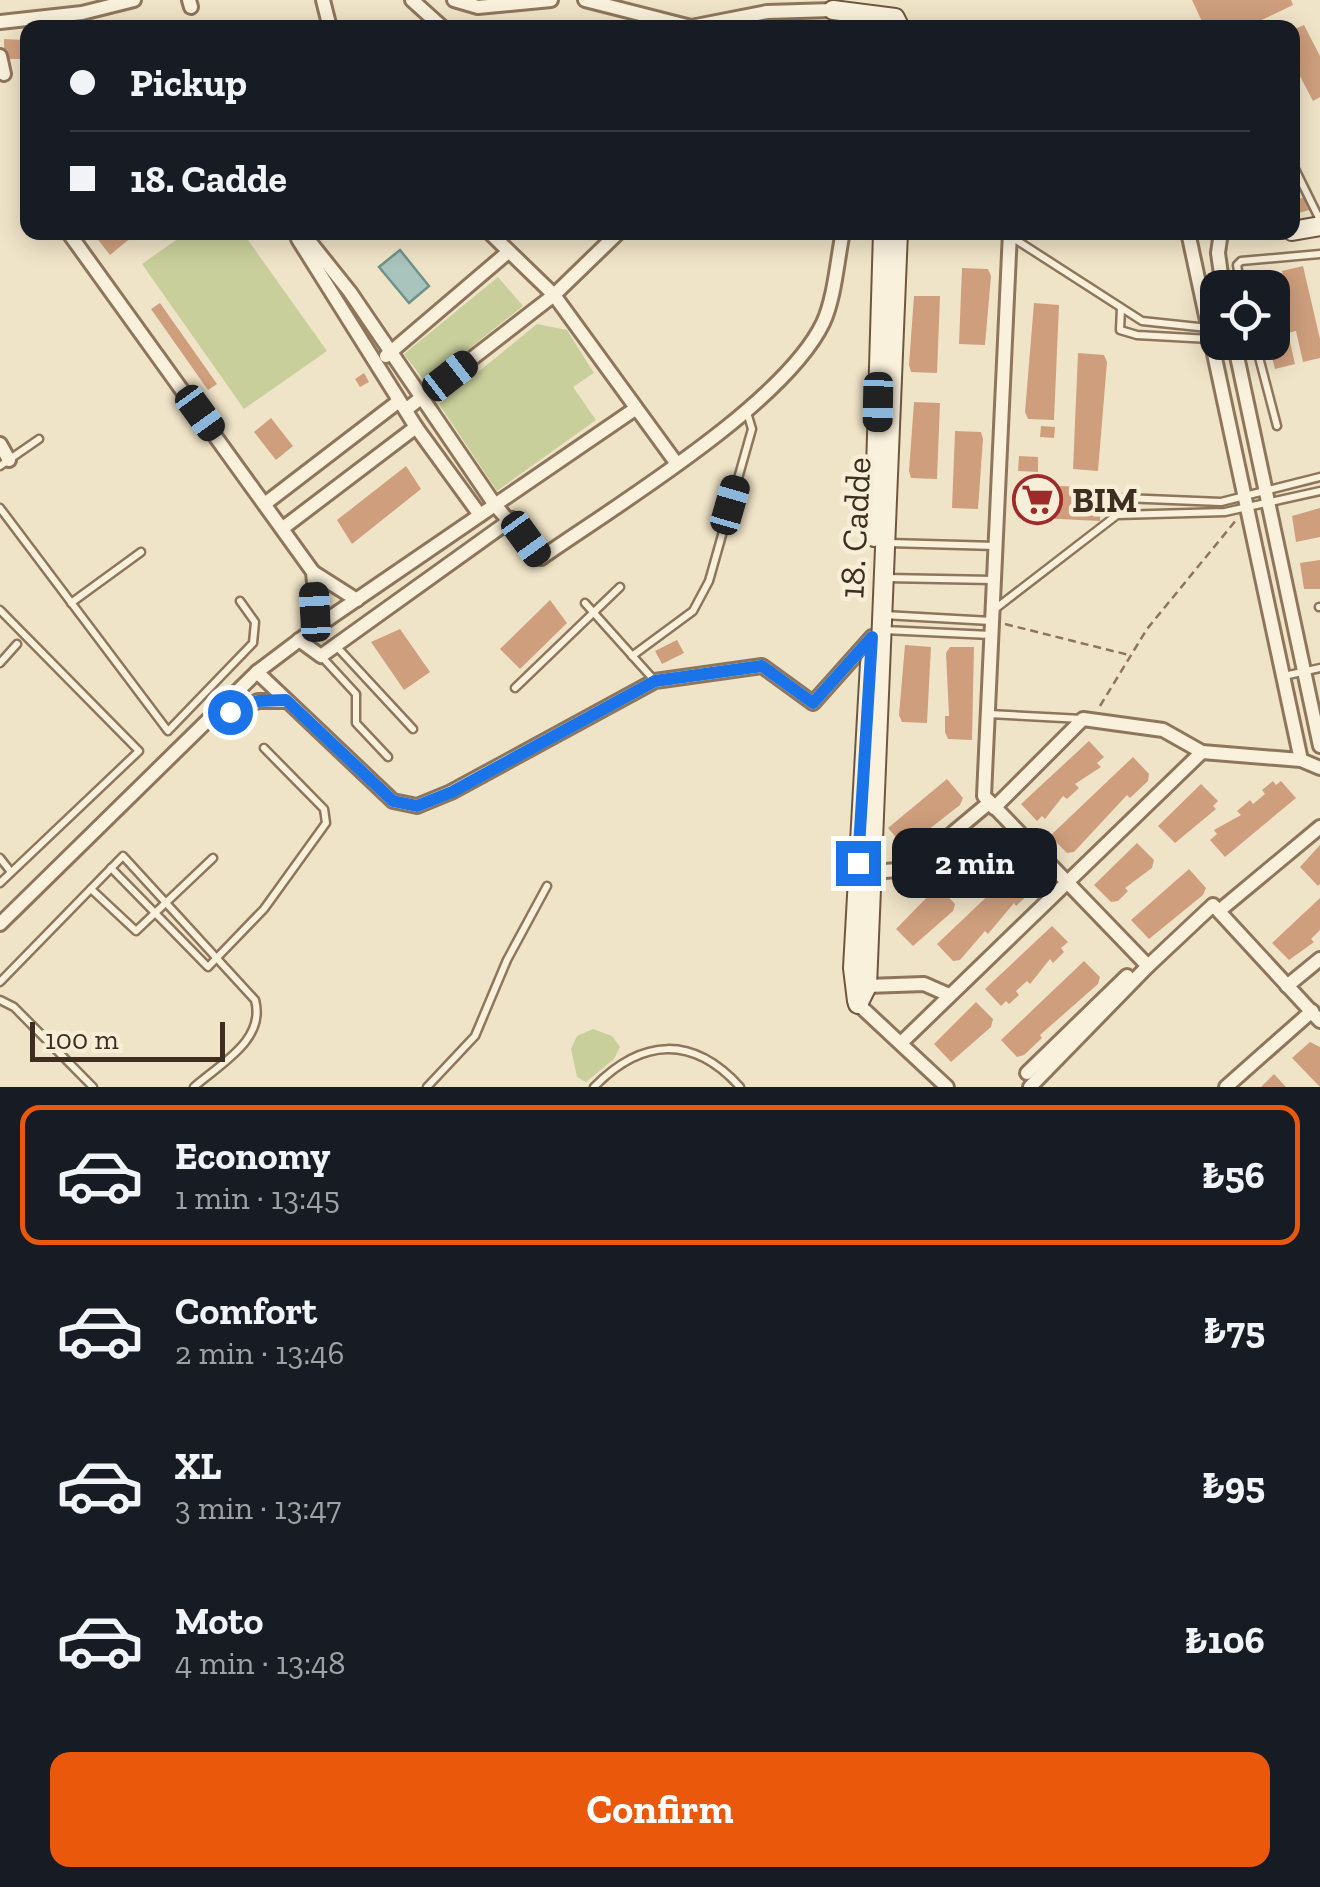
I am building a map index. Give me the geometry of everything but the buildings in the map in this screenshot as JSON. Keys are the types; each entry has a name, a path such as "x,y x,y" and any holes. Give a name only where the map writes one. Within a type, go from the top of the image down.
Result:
{"street":[{"path":"0,22 82,13 134,0"},
{"path":"412,0 434,20"},
{"path":"454,0 478,7 550,0"},
{"path":"585,0 664,20"},
{"path":"726,20 767,12 833,10 897,20"},
{"path":"0,56 4,74"},
{"path":"74,240 313,572 356,600"},
{"path":"299,240 416,427 480,516"},
{"path":"308,240 424,396 495,504 512,519 541,558 677,464 786,374 824,322 841,240"},
{"path":"496,240 554,295 677,464"},
{"path":"266,503 404,405 424,396 554,295 611,240"},
{"name":"18. Cadde","path":"858,1004 866,986 872,872 883,240"},
{"name":"18. Cadde","path":"858,1004 854,968 884,578 898,240"},
{"path":"1010,240 984,796 1146,963"},
{"path":"1190,240 1200,287"},
{"path":"1220,240 1220,270"},
{"path":"377,364 507,253"},
{"path":"1216,360 1301,760"},
{"path":"1238,360 1320,746"},
{"path":"0,924 257,672 634,409"},
{"path":"283,528 416,427"},
{"path":"0,444 4,463"},
{"path":"299,640 321,656 512,519"},
{"path":"446,537 462,556"},
{"path":"313,572 318,626"},
{"path":"257,672 393,801 417,806 452,792 655,681 762,666 813,703 879,627"},
{"path":"202,726 258,701 286,700"},
{"path":"872,872 910,868 992,805 1088,719 1163,730 1202,752 1301,760 1320,768"},
{"path":"900,1042 1202,752"},
{"path":"1218,911 1320,828"},
{"path":"1028,1080 1146,963 1213,905 1316,1016 1226,1087"},
{"path":"1287,986 1320,958"},
{"path":"866,986 924,984 949,995"},
{"path":"858,1004 946,1087"}],"lane":[{"path":"1300,180 1320,223"},
{"path":"1019,240 1150,323 1200,331"},
{"path":"1238,270 1241,262 1320,254"},
{"path":"1121,306 1120,330 1137,335 1200,333"},
{"path":"1260,360 1277,426"},
{"path":"632,656 693,611 709,581 752,429 746,408"},
{"path":"4,463 39,439"},
{"path":"879,627 993,622 1087,534 1123,513 1246,505 1320,477"},
{"path":"1267,499 1320,491"},
{"path":"1123,513 1123,498 1246,505"},
{"path":"0,508 168,732 253,643 255,622 240,601"},
{"path":"886,542 997,546"},
{"path":"71,603 141,552"},
{"path":"884,578 996,580"},
{"path":"515,688 620,587"},
{"path":"585,603 655,681"},
{"path":"0,610 139,751 0,882"},
{"path":"879,627 993,622"},
{"path":"0,663 16,644"},
{"path":"336,646 413,729"},
{"path":"321,656 356,694 356,723 388,757"},
{"path":"1284,676 1320,668"},
{"path":"988,714 1088,719"},
{"path":"112,868 208,967 264,909 326,823 324,809 264,748"},
{"path":"0,982 123,856 251,993 256,1024 249,1039 194,1087"},
{"path":"0,858 12,872"},
{"path":"91,889 136,931 212,858"},
{"path":"427,1087 475,1036 507,960 547,886"},
{"path":"0,1000 14,1007 93,1087"},
{"path":"594,1087 634,1056 672,1047 705,1056 740,1087"}],"path":[{"path":"1088,719 1184,580 1246,505"},
{"path":"993,622 1130,656"}],"green space":[{"path":"176,240 248,240 327,351 244,409 142,264"},
{"path":"498,277 523,306 426,383 404,354"},
{"path":"537,324 567,330 594,373 573,387 596,420 497,491 439,404"},
{"path":"593,1029 612,1036 620,1047 614,1059 586,1082 577,1077 571,1049 577,1036"}],"water":[{"path":"400,250 429,286 409,303 379,267"}],"place":[{"name":"BIM","path":"1037,500"}],"route":[{"path":"230,712 258,701 286,700 393,801 417,806 452,792 655,681 762,666 813,703 872,637 858,863"}]}
